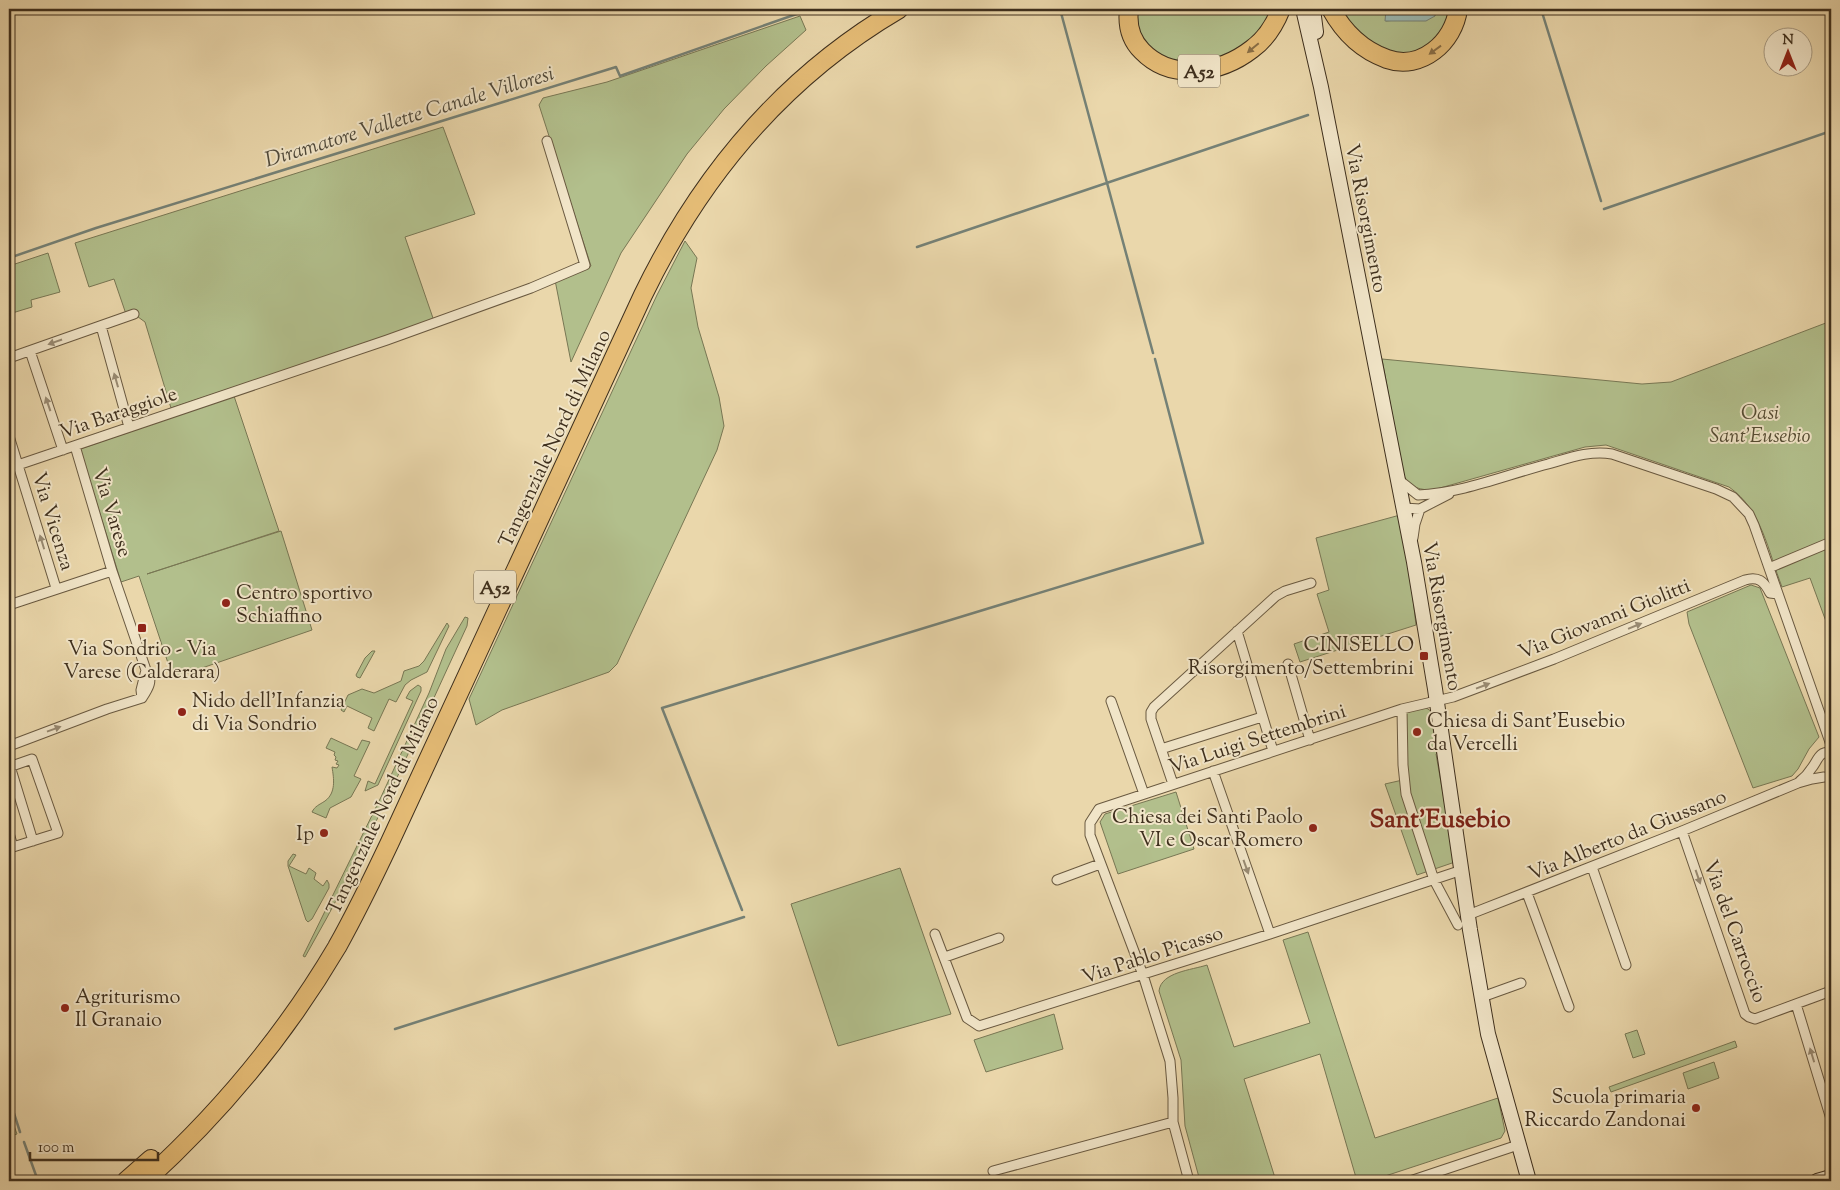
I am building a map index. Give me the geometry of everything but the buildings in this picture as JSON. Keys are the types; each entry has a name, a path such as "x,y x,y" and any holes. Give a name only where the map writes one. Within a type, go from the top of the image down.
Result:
{"highway":[{"name":"Tangenziale Nord di Milano","path":"126,1181 186,1126 242,1063 292,996 331,933 379,838 625,306 650,255 674,214 717,152 761,102 824,46 877,9"},
{"name":"Tangenziale Nord di Milano","path":"145,1181 197,1131 249,1073 295,1012 337,946 390,842 643,296 664,254 692,206 737,146 788,92 837,51 899,9"},
{"name":"A52","path":"1129,9 1129,27 1133,38 1147,56 1169,68 1193,71 1219,66 1248,52 1271,30 1281,9"},
{"path":"1331,9 1349,35 1367,49 1388,59 1402,61 1419,58 1439,47 1452,29 1458,9"}],"street":[{"name":"Via Risorgimento","path":"1303,9 1321,87 1404,506 1437,700 1468,915 1492,1054 1529,1181"},
{"name":"Via Risorgimento","path":"1313,9 1321,87"},
{"name":"Via Baraggiole","path":"9,468 387,340 531,288 585,265 546,141"},
{"path":"9,358 134,314"},
{"path":"101,326 129,427"},
{"path":"30,351 63,450"},
{"name":"Via Vicenza","path":"9,436 56,588"},
{"name":"Via Varese","path":"9,604 112,571 75,446"},
{"path":"1404,506 1418,495 1453,491 1586,454 1603,452 1716,488 1733,497 1748,514 1754,525 1831,745"},
{"path":"1399,480 1418,495"},
{"path":"1412,551 1415,524 1420,510 1453,491"},
{"path":"1404,506 1420,510"},
{"path":"1769,568 1831,542"},
{"path":"9,746 107,709 142,698 150,681 150,675 146,670 112,571"},
{"name":"Via Giovanni Giolitti","path":"1437,700 1453,697 1554,659 1751,578 1765,583 1770,593 1778,594"},
{"path":"1173,784 1151,719 1151,712 1280,593 1311,584"},
{"path":"1237,631 1273,751"},
{"path":"1288,664 1310,740"},
{"name":"Via Luigi Settembrini","path":"1100,864 1090,835 1090,823 1099,809 1402,709 1437,700"},
{"path":"1111,701 1144,794"},
{"path":"1402,709 1402,750 1406,794 1434,880 1458,926"},
{"path":"1161,749 1262,717"},
{"path":"1827,730 1827,753"},
{"name":"Via Alberto da Giussano","path":"1798,783 1827,753"},
{"path":"9,834 13,847 34,841 58,833 32,759 9,766 34,841"},
{"path":"1816,763 1819,774 1829,778"},
{"path":"1213,771 1270,934"},
{"name":"Via Alberto da Giussano","path":"1468,915 1798,783 1812,779 1829,778"},
{"name":"Via del Carroccio","path":"1682,831 1745,1014 1755,1019 1831,991"},
{"path":"1056,880 1100,864 1143,975 1170,1061 1174,1098 1174,1122 1189,1181"},
{"path":"1592,867 1626,965"},
{"name":"Via Pablo Picasso","path":"935,934 967,1018 979,1026 1270,934 1462,870"},
{"path":"1527,893 1569,1007"},
{"path":"945,957 999,938"},
{"path":"1482,997 1522,983"},
{"path":"1796,1004 1831,1118"},
{"path":"993,1171 1174,1122"},
{"path":"1410,1181 1518,1145"},
{"path":"1817,1181 1831,1177"}],"green space":[{"path":"1133,9 1277,9 1263,34 1212,65 1162,61 1133,28"},
{"path":"1335,9 1386,9 1386,21 1435,16 1434,9 1454,9 1450,29 1410,57 1375,50"},
{"path":"800,16 806,30 766,66 724,109 687,154 621,253 571,362 555,280 591,266 539,105 543,98 607,82"},
{"path":"443,127 475,214 405,237 434,321 171,408 145,322 134,314 127,317 114,279 89,287 75,243"},
{"path":"685,241 697,258 691,288 698,327 719,397 724,426 717,450 617,664 609,672 502,710 476,725 469,699 657,295"},
{"path":"48,253 60,292 31,300 32,307 9,314 9,266"},
{"name":"Oasi Sant'Eusebio","path":"1831,321 1831,635 1810,578 1782,587 1757,519 1740,496 1729,487 1606,445 1585,447 1433,490 1411,485 1403,473 1382,359 1642,384 1671,382"},
{"path":"234,396 279,531 147,574 281,531 312,630 173,678 139,576 121,582 80,449"},
{"path":"1400,515 1410,573 1416,625 1300,662 1294,644 1329,632 1317,594 1329,590 1316,538"},
{"path":"1751,585 1760,588 1819,737 1792,776 1753,788 1689,624 1687,612"},
{"path":"465,617 468,618 467,626 389,794 349,876 305,957 303,956 381,797 429,693 446,649"},
{"path":"447,623 449,626 427,672 405,685 396,702 389,699 374,731 368,728 372,718 347,706 344,712 341,710 348,695 362,689 374,693 401,681 404,671 419,666 424,661"},
{"path":"372,651 375,651 360,678 357,677 356,675 365,658"},
{"path":"418,685 421,687 421,691 378,785 365,791 368,781 375,784 413,701 406,698 410,691"},
{"path":"1425,707 1432,712 1438,752 1436,754 1455,862 1417,875 1385,784 1407,779 1405,713"},
{"path":"331,738 357,750 362,740 370,742 354,776 361,779 351,797 330,808 326,818 312,812 329,798 333,790 332,767 337,768 339,765 336,764 338,761 335,760 335,752 326,748"},
{"path":"1176,792 1194,849 1118,874 1100,822 1105,814"},
{"path":"293,854 296,855 289,866 306,874 309,868 316,873 314,879 323,886 327,880 329,884 329,888 312,919 308,922 288,866 288,861"},
{"path":"900,868 951,1014 838,1046 791,904"},
{"path":"1308,932 1375,1138 1498,1098 1505,1131 1501,1138 1370,1181 1357,1181 1320,1054 1244,1079 1276,1181 1200,1181 1185,1126 1181,1060 1159,991 1161,985 1171,976 1207,965 1234,1047 1310,1023 1283,940"},
{"path":"1054,1014 1063,1049 986,1072 974,1040"},
{"path":"1637,1030 1645,1054 1633,1058 1625,1034"},
{"path":"1735,1041 1737,1047 1611,1092 1609,1087"},
{"path":"1714,1062 1719,1078 1688,1089 1683,1073"},
{"path":"9,1112 17,1134 9,1137"}],"water":[{"path":"1386,9 1434,9 1435,16 1426,21 1385,21"}],"waterway":[{"name":"Diramatore Vallette Canale Villoresi","path":"9,258 96,228 616,67 620,76 811,9"},
{"path":"1060,9 1153,353"},
{"path":"1541,9 1601,201"},
{"path":"917,247 1308,115"},
{"path":"1604,209 1831,131"},
{"path":"742,910 662,708 1203,543 1155,359"},
{"path":"395,1029 744,917"},
{"path":"9,1098 20,1132"},
{"path":"24,1142 38,1181"}],"place":[{"name":"Centro sportivo Schiaffino","path":"226,603"},
{"name":"Via Sondrio - Via Varese (Calderara)","path":"142,628"},
{"name":"CINISELLO Risorgimento/Settembrini","path":"1424,656"},
{"name":"Nido dell'Infanzia di Via Sondrio","path":"182,712"},
{"name":"Chiesa di Sant'Eusebio da Vercelli","path":"1417,732"},
{"name":"Chiesa dei Santi Paolo VI e Oscar Romero","path":"1313,828"},
{"name":"Ip","path":"324,833"},
{"name":"Agriturismo Il Granaio","path":"65,1008"},
{"name":"Scuola primaria Riccardo Zandonai","path":"1696,1108"}],"district":[{"name":"Sant'Eusebio","path":"1440,818"}]}
